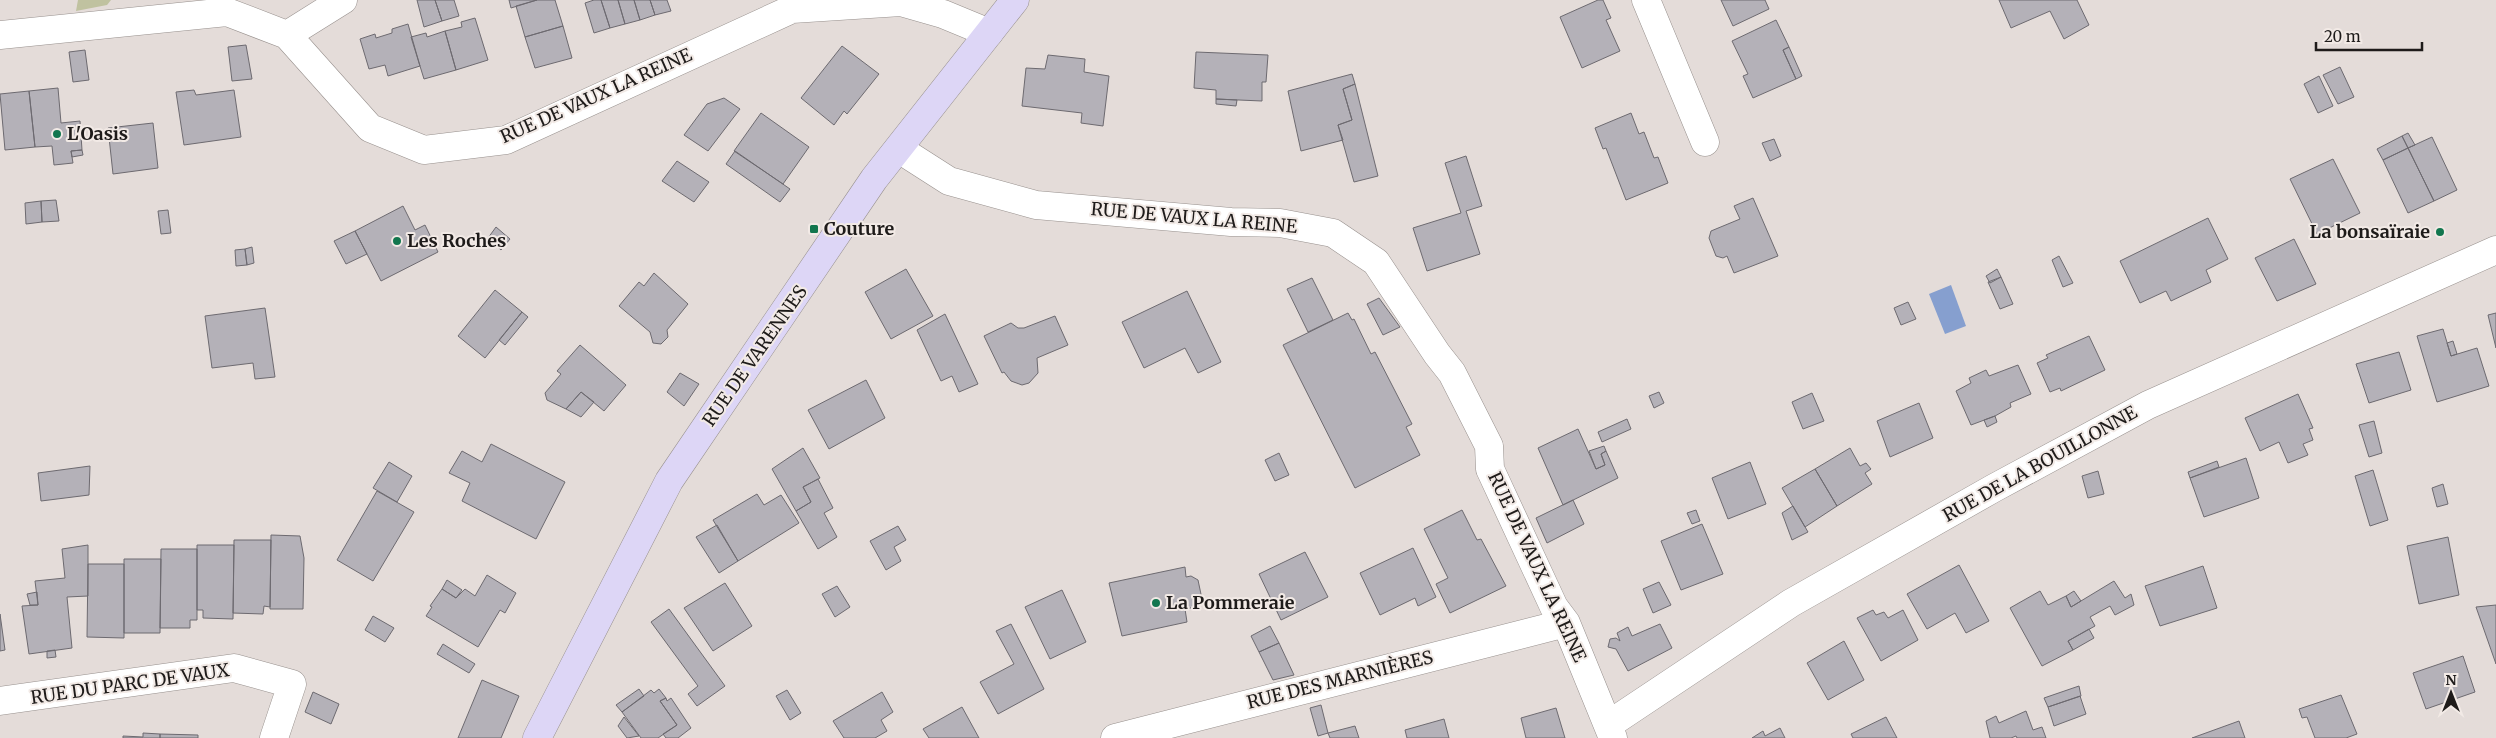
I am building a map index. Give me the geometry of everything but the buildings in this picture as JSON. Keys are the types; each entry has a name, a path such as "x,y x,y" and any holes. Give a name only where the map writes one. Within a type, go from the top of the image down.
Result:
{"street":[{"path":"287,35 344,0"},
{"name":"RUE DE VARENNES","path":"537,738 669,480 874,179 1015,0"},
{"path":"1646,0 1705,142"},
{"name":"RUE DE VAUX LA REINE","path":"0,35 227,12 287,35 370,128 424,150 506,140 792,9 901,2 943,14 989,33"},
{"name":"RUE DE VAUX LA REINE","path":"899,149 949,181 1036,205 1231,222 1280,223 1333,233 1376,262 1460,387 1489,446 1490,469 1554,607 1566,623 1611,732"},
{"name":"RUE DE LA BOUILLONNE","path":"1611,732 1791,603 1994,488 2148,405 2496,250"},
{"name":"RUE DES MARNIÈRES","path":"1115,738 1566,623"},
{"name":"RUE DU PARC DE VAUX","path":"0,701 234,668 292,684 274,738"}],"green space":[{"path":"78,0 111,0 107,5 76,11"}],"water":[{"path":"1951,285 1966,326 1945,334 1929,294"}],"place":[{"name":"L'Oasis","path":"57,134"},
{"name":"Couture","path":"814,229"},
{"name":"La bonsaïraie","path":"2440,232"},
{"name":"Les Roches","path":"397,241"},
{"name":"La Pommeraie","path":"1156,603"}]}
